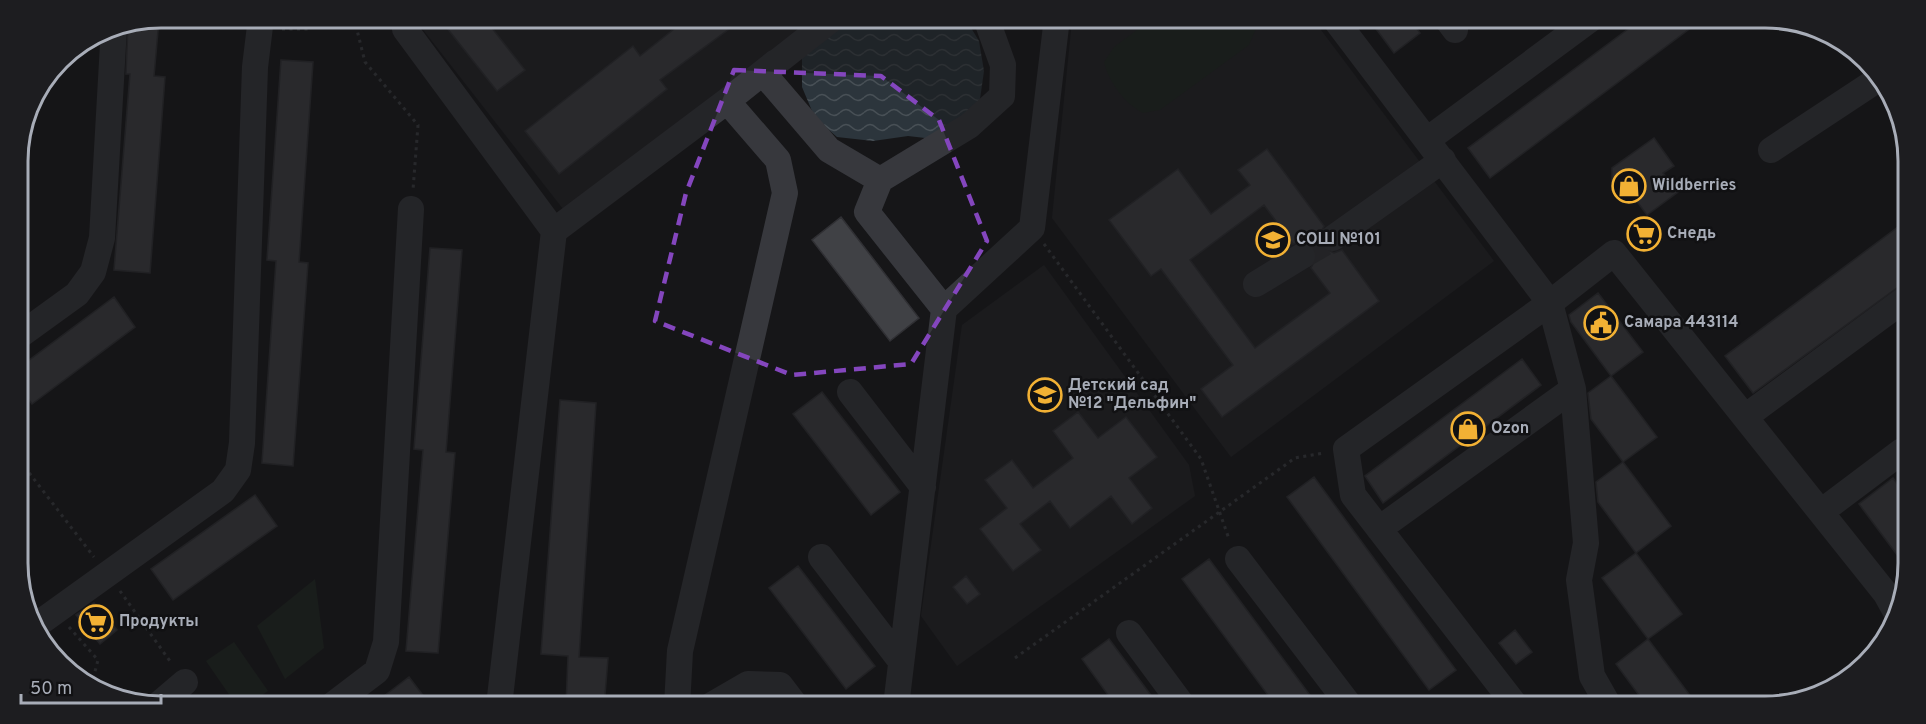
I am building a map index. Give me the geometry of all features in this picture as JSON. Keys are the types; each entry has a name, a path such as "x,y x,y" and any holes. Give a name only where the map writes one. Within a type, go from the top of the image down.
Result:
{"street":[{"path":"944,309 867,212 880,180 969,126 1002,96 1003,65 990,28"},
{"path":"897,696 944,309 1032,228 1056,28"},
{"path":"1342,28 1550,303 1573,389 1586,543 1579,580 1592,676 1601,695"},
{"path":"1427,140 1578,28"},
{"path":"47,617 223,491 238,470 242,443 255,67 259,29"},
{"path":"405,29 554,231 500,696"},
{"path":"554,231 820,29"},
{"path":"29,329 77,294 93,272 102,238 113,38"},
{"path":"763,73 829,150 880,180"},
{"path":"1771,150 1872,83"},
{"path":"678,696 680,651 785,193 778,160 727,101"},
{"path":"1333,238 1443,160"},
{"path":"344,696 377,670 386,642 411,209"},
{"path":"1508,695 1353,495 1346,449 1550,303 1614,253 1821,512 1893,596"},
{"path":"1256,284 1302,256"},
{"path":"1745,417 1898,303"},
{"path":"1379,529 1573,389"},
{"path":"850,392 923,488"},
{"path":"1821,512 1898,454"},
{"path":"821,557 900,660"},
{"path":"1238,559 1342,695"},
{"path":"1129,633 1175,695"},
{"path":"169,696 185,682"},
{"path":"728,696 748,684 780,685 788,696"}],"path":[{"path":"357,29 365,62 418,125 411,209"},
{"path":"1032,228 1200,459 1218,513 1238,559"},
{"path":"1015,658 1295,458 1346,449"},
{"path":"47,617 98,660 94,676"}],"highlighted area":[{"path":"734,70 881,76 939,120 987,241 911,364 792,375 655,321 686,193"}],"shaded area":[{"name":"СОШ №101","path":"1071,28 1320,28 1494,261 1231,457 1052,218"},
{"path":"1139,28 1256,28 1249,45 1160,110 1143,113 1130,104 1109,77 1104,62 1114,47"},
{"path":"422,29 806,29 567,214"},
{"name":"Детский сад №12 \"Дельфин\"","path":"1044,265 1189,465 1195,496 957,666 921,616 962,325"},
{"path":"315,579 324,648 285,679 257,626"},
{"path":"234,642 268,691 261,696 230,696 206,661"}],"water":[{"path":"971,28 979,41 984,71 980,99 963,121 934,139 908,136 873,141 837,137 815,118 802,87 802,54 828,29"}],"building":[{"path":"1376,28 1416,28 1420,33 1394,53"},
{"path":"1629,28 1691,28 1490,178 1468,148"},
{"path":"158,29 154,76 165,77 150,273 114,270 130,74 126,74 128,33"},
{"path":"448,29 493,29 525,70 497,91"},
{"path":"675,29 730,29 660,80 667,89 559,174 525,131 633,46 640,56"},
{"path":"281,60 313,62 299,262 308,263 293,466 262,463 276,261 267,260"},
{"path":"1654,138 1674,166 1663,173 1678,192 1647,215 1633,196 1626,201 1612,183 1612,168"},
{"path":"1267,149 1324,226 1318,239 1321,247 1334,253 1342,250 1379,301 1222,417 1201,389 1233,365 1161,269 1151,276 1109,220 1178,169 1211,214 1250,185 1238,170","holes":["1264,205 1293,244 1302,241 1314,248 1317,256 1311,268 1330,293 1255,348 1190,260"]},
{"path":"841,217 919,318 890,341 812,240"},
{"path":"1898,227 1898,287 1753,393 1725,356"},
{"path":"430,248 462,250 446,452 455,453 438,653 406,651 423,450 414,449"},
{"path":"1598,293 1643,352 1611,376 1571,322 1569,315"},
{"path":"114,297 135,327 32,404 28,399 28,361"},
{"path":"1522,359 1541,385 1383,503 1365,476"},
{"path":"1611,376 1657,437 1623,462 1591,419 1588,393"},
{"path":"822,392 900,492 871,515 793,414"},
{"path":"560,400 596,403 579,657 608,658 605,696 566,696 568,656 541,654"},
{"path":"1078,412 1098,438 1126,417 1157,457 1129,478 1152,508 1132,524 1111,496 1070,528 1050,501 1020,524 1041,550 1013,571 980,529 1007,508 985,480 1012,460 1033,488 1073,458 1053,431"},
{"path":"1623,462 1671,526 1636,553 1598,502 1596,482"},
{"path":"1314,477 1456,670 1429,690 1287,497"},
{"path":"1893,478 1898,485 1898,556 1859,504"},
{"path":"255,495 277,526 173,600 151,569"},
{"path":"1636,553 1682,614 1648,639 1602,578"},
{"path":"1209,559 1310,695 1268,695 1182,579"},
{"path":"798,566 875,666 846,689 769,588"},
{"path":"966,576 980,594 967,604 953,587"},
{"name":"Продукты","path":"94,603 117,630 100,644 76,615"},
{"path":"1515,630 1532,652 1516,664 1499,643"},
{"path":"1109,639 1151,695 1108,695 1082,659"},
{"path":"1648,639 1690,695 1639,695 1616,664"},
{"path":"409,677 423,696 384,696"}],"tunnel":[{"path":"1302,256 1333,238"}],"place":[{"name":"Wildberries","path":"1629,186"},
{"name":"Снедь","path":"1644,234"},
{"name":"СОШ №101","path":"1273,240"},
{"name":"Самара 443114","path":"1601,323"},
{"name":"Детский сад №12 \"Дельфин\"","path":"1045,395"},
{"name":"Ozon","path":"1468,429"},
{"name":"Продукты","path":"96,622"}]}
